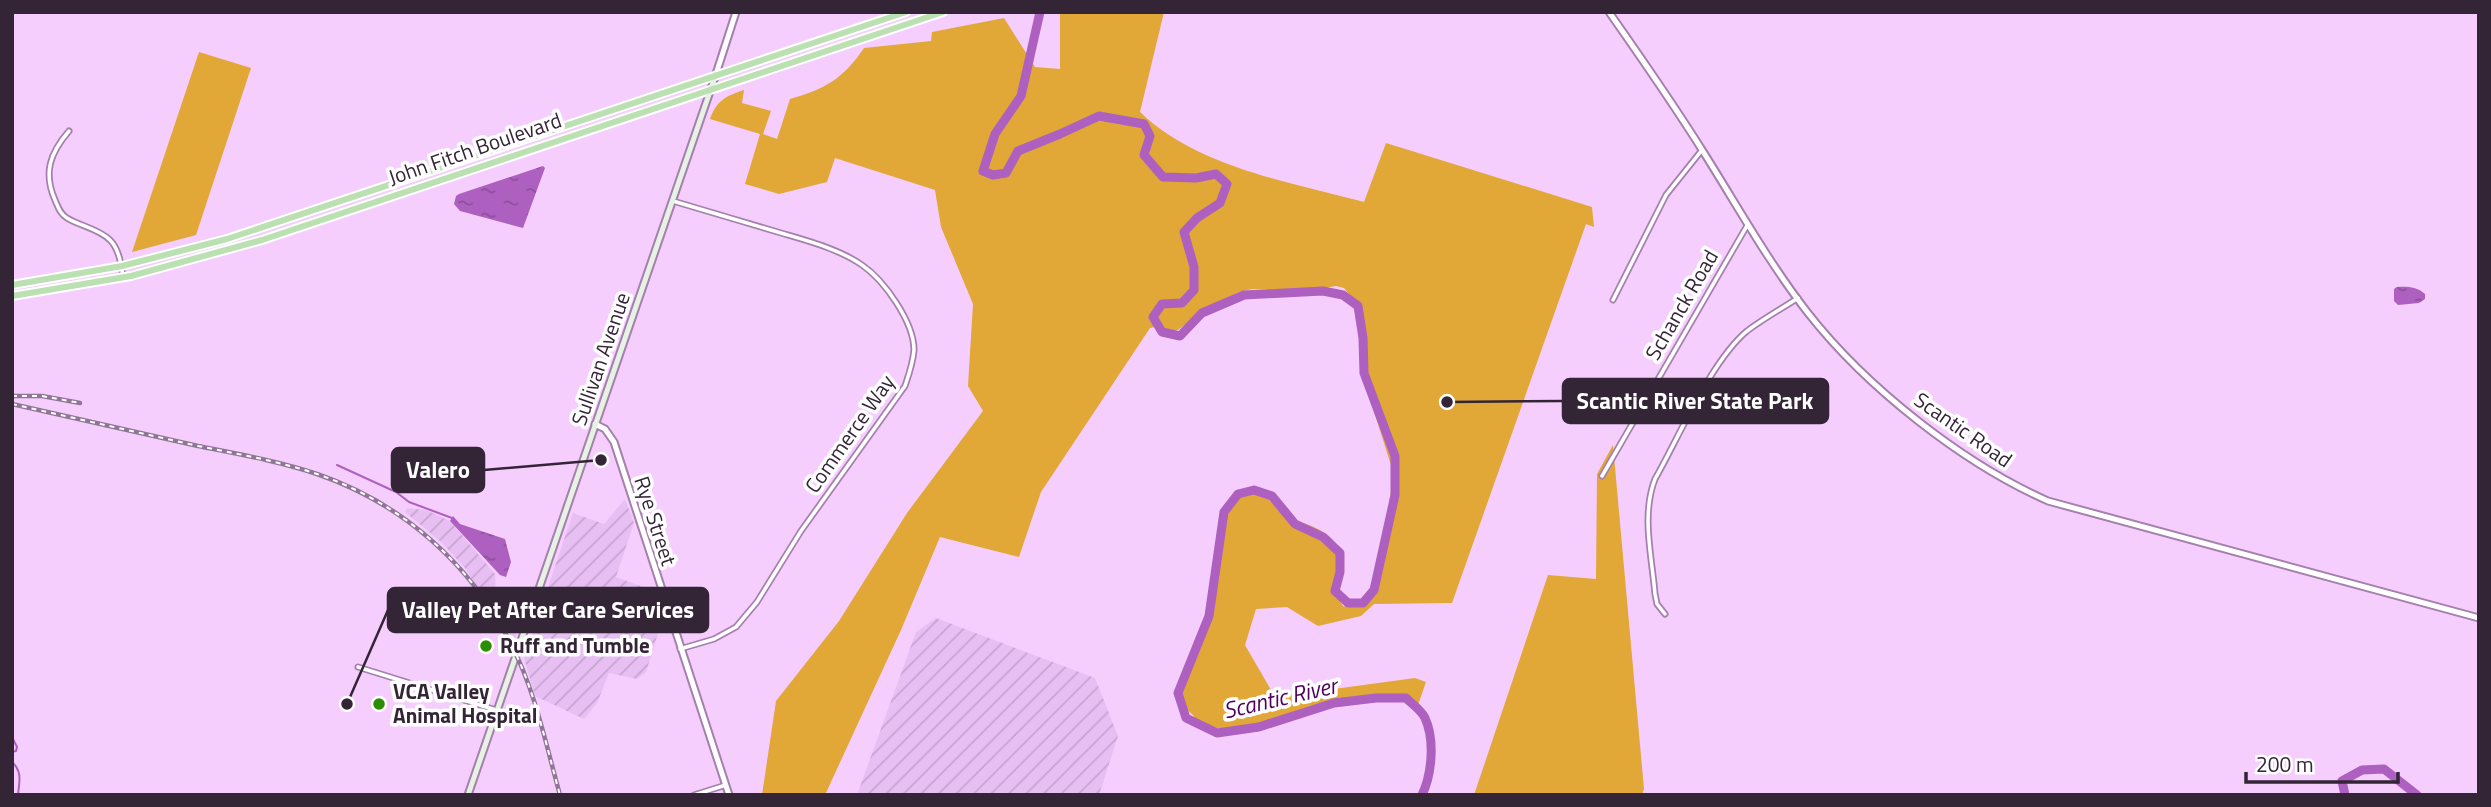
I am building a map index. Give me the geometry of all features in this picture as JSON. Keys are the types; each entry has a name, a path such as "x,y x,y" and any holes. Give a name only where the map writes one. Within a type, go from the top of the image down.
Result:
{"highway":[{"name":"John Fitch Boulevard","path":"12,285 122,266 227,239 906,12"},
{"name":"John Fitch Boulevard","path":"12,296 123,278 249,244 943,12"},
{"path":"337,202 340,213"}],"main road":[{"name":"Sullivan Avenue","path":"468,795 716,74"}],"street":[{"name":"Sullivan Avenue","path":"716,74 736,12"},
{"name":"Scantic Road","path":"1609,12 1798,298 1836,346 1895,402 1939,437 2022,489 2048,501 2479,618"},
{"path":"69,131 51,161 48,186 63,215 110,240 122,266 123,278"},
{"path":"1613,300 1666,195 1702,150"},
{"name":"Commerce Way","path":"673,201 804,240 862,265 875,276 901,311 911,330 914,348 912,368 905,386 801,531 757,602 736,627 714,639 680,649"},
{"name":"Schanck Road","path":"1602,476 1748,224"},
{"path":"1665,614 1657,604 1655,594 1648,516 1649,493 1705,388 1730,350 1746,332 1798,298"},
{"name":"Rye Street","path":"596,424 605,429 614,442 729,795"},
{"path":"358,667 496,710"},
{"path":"694,795 726,785"}],"shaded area":[{"path":"1060,12 1164,12 1140,112 1163,131 1188,146 1245,170 1364,202 1386,143 1592,207 1594,227 1586,224 1452,603 1374,604 1361,616 1318,626 1287,607 1256,609 1245,645 1275,697 1415,678 1426,682 1418,705 1389,697 1353,697 1312,706 1250,727 1223,729 1195,721 1194,716 1178,701 1181,680 1204,629 1211,606 1216,557 1226,518 1234,503 1244,494 1263,495 1286,516 1323,532 1335,542 1341,556 1338,591 1343,606 1363,604 1377,588 1392,483 1391,465 1369,396 1358,315 1350,295 1344,288 1336,286 1312,290 1252,289 1210,306 1178,330 1169,332 1156,327 1150,328 1041,492 1019,557 940,537 901,630 825,795 762,795 776,701 839,621 907,513 983,411 968,386 973,304 941,227 935,190 835,158 827,182 779,194 745,184 760,134 710,119 723,100 744,90 742,103 771,111 763,134 777,139 790,99 823,87 841,75 864,48 931,41 932,32 1004,18 1035,67 1060,69"},
{"path":"199,52 251,68 196,235 132,252"},
{"path":"1613,445 1644,789 1642,795 1474,795 1548,575 1596,579 1597,474"},
{"path":"625,499 634,523 616,577 654,591 663,617 646,672 637,679 609,673 597,703 584,719 535,696 524,658 573,513 604,524"},
{"path":"407,508 426,510 450,521 495,574 496,595 517,630 514,644 465,568 441,542 405,512"},
{"path":"936,618 1095,678 1118,736 1099,795 857,795 916,632"}],"water":[{"path":"543,166 545,168 523,228 460,211 454,204 459,194"},
{"path":"2397,287 2419,290 2425,294 2425,299 2419,303 2398,305 2394,301 2394,289"},
{"path":"453,516 460,524 505,539 511,562 506,577 500,575 450,521"}],"waterway":[{"name":"Scantic River","path":"1040,12 1021,96 995,134 983,171 993,175 1006,173 1018,151 1099,116 1144,124 1150,136 1144,155 1163,177 1196,178 1216,174 1227,184 1220,203 1197,218 1184,232 1194,267 1194,290 1182,303 1162,304 1153,317 1162,332 1180,336 1202,313 1244,295 1323,291 1343,295 1358,306 1363,338 1364,373 1395,456 1395,495 1374,590 1363,603 1348,603 1335,591 1340,572 1340,553 1323,537 1295,524 1272,496 1254,490 1238,494 1224,512 1209,616 1178,693 1186,718 1217,733 1259,727 1334,703 1406,698 1424,715 1430,736 1430,767 1422,795"},
{"path":"337,465 396,492 409,502 452,518"},
{"path":"12,737 17,747 16,751 12,752"},
{"path":"12,762 19,774 18,795"},
{"name":"Scantic River","path":"2345,795 2342,781 2362,770 2384,769 2417,795"}],"railway":[{"path":"12,396 42,396 80,403"},
{"path":"12,404 302,469 348,486 405,519 454,563 495,615 527,680 560,795"}],"place":[{"name":"Scantic River State Park","path":"1447,402"},
{"name":"Valero","path":"601,460"},
{"name":"Ruff and Tumble","path":"486,646"},
{"name":"Valley Pet After Care Services","path":"347,704"},
{"name":"VCA Valley Animal Hospital","path":"379,704"}]}
